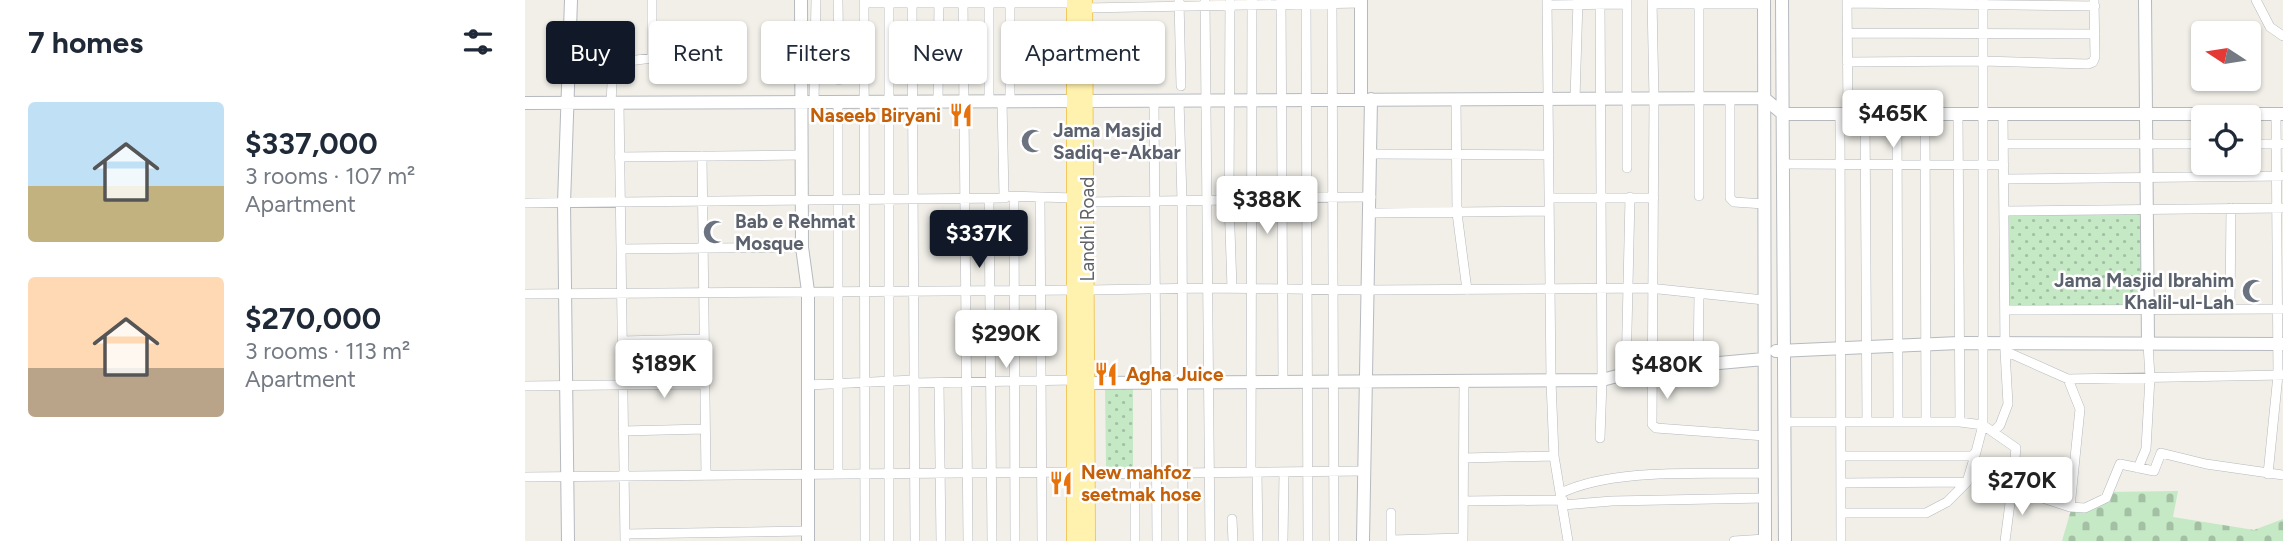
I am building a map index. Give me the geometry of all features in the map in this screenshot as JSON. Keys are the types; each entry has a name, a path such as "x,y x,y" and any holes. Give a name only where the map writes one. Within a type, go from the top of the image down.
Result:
{"main road":[{"name":"Landhi Road","path":"1074,541 1081,473 1080,3"},
{"name":"Landhi Road","path":"1081,473 1088,541"}],"street":[{"path":"568,541 563,203 571,0"},
{"path":"652,0 652,58 613,63 619,157 625,537 808,536 808,291 802,247 802,155 816,0"},
{"path":"801,0 808,102"},
{"path":"838,0 838,21"},
{"path":"1782,0 1785,541"},
{"path":"2138,468 2146,449 2150,377 2145,0"},
{"path":"2256,0 2270,27 2283,36"},
{"path":"865,541 864,1 1128,4 1361,1 1371,154 1364,380 1363,541"},
{"path":"889,1 889,541"},
{"path":"912,1 915,541"},
{"path":"938,101 939,1"},
{"path":"963,1 968,541"},
{"path":"989,1 1000,101 1003,195 1010,198"},
{"path":"1000,101 1010,1"},
{"path":"1841,541 1840,165 1847,62 1847,1 2095,3 2095,57 2093,62 2088,64 1983,61 1847,62"},
{"path":"1252,2 1251,381 1258,541"},
{"path":"1281,2 1283,381"},
{"path":"1306,2 1308,541"},
{"path":"1332,2 1334,541"},
{"path":"1568,541 1554,456 1551,381 1547,2 1627,2 1627,168"},
{"path":"1734,541 1765,540 1765,436 1765,355 1764,300 1764,2 1652,2 1653,427 1765,436"},
{"path":"1699,2 1699,196"},
{"path":"1841,513 1926,513 1947,502 1967,482 1976,453 1983,425 1983,2"},
{"path":"1179,3 1181,86"},
{"path":"1205,3 1210,541"},
{"path":"1230,3 1232,288"},
{"path":"1575,99 1578,3"},
{"path":"1600,3 1600,438"},
{"path":"1847,33 2095,34"},
{"path":"525,103 1764,97 1783,114 2279,114 2281,375 2268,474"},
{"path":"1730,98 1730,198 1734,202 1764,204"},
{"path":"1456,99 1457,212 1467,289"},
{"path":"1154,100 1157,541"},
{"path":"1179,100 1183,541"},
{"path":"838,102 838,475"},
{"path":"1865,114 1867,422"},
{"path":"1898,114 1898,422"},
{"path":"1925,114 1926,422"},
{"path":"1958,114 1960,422"},
{"path":"1993,432 2000,425 2008,404 2003,114"},
{"path":"2004,144 2191,144"},
{"path":"2261,144 2279,144"},
{"path":"1371,154 1549,155"},
{"path":"619,157 802,155"},
{"path":"702,156 706,476"},
{"path":"1783,164 2004,166"},
{"path":"2004,179 2280,176"},
{"path":"1252,198 1371,197"},
{"path":"1626,374 1630,197"},
{"path":"1010,198 1014,290 1015,541"},
{"path":"525,202 1010,198 1230,200"},
{"path":"1040,198 1042,541"},
{"path":"1549,198 1654,198"},
{"path":"989,199 992,541"},
{"path":"2230,309 2231,208"},
{"path":"2004,211 2280,208"},
{"path":"1370,213 1549,211"},
{"path":"621,248 802,247"},
{"path":"525,294 1181,288 1654,289 1764,300"},
{"path":"1698,366 1699,294"},
{"path":"2005,310 2280,309"},
{"path":"622,341 704,339"},
{"path":"808,385 889,381 1602,380 1640,370 1698,366 1784,351 1841,346 1959,343 2005,347 2280,344"},
{"path":"2005,347 2068,379 2281,375"},
{"path":"2068,379 2080,410 2070,507"},
{"path":"1391,513 1391,540 1463,540 1464,381"},
{"path":"939,383 941,541"},
{"path":"525,386 705,384"},
{"path":"1784,422 1960,422 1983,425 2016,448 2005,541"},
{"path":"623,431 705,429"},
{"path":"1841,456 1972,456 1976,453"},
{"path":"2012,488 2070,507 2085,508 2106,498 2120,464 2154,471 2159,455 2164,453 2206,464 2283,475"},
{"path":"1464,458 1554,456"},
{"path":"525,477 1363,471"},
{"path":"1283,541 1284,472"},
{"path":"1562,499 1581,484 1600,480 1637,476 1765,473"},
{"path":"1135,474 1135,541"},
{"path":"1841,484 1967,482"},
{"path":"1463,501 1765,498"},
{"path":"1232,519 1233,541"}],"green space":[{"path":"2147,208 2148,308 2005,310 2004,211"},
{"path":"1105,385 1133,385 1133,467 1106,467"},
{"path":"2178,491 2173,517 2254,530 2283,519 2283,541 2062,541 2071,510 2082,511 2108,492"}],"place":[{"name":"Naseeb Biryani","path":"961,115"},
{"name":"Jama Masjid Sadiq-e-Akbar","path":"1033,141"},
{"name":"Bab e Rehmat Mosque","path":"715,232"},
{"name":"Jama Masjid Ibrahim Khalil-ul-Lah","path":"2254,291"},
{"name":"Agha Juice","path":"1106,374"},
{"name":"New mahfoz seetmak hose","path":"1061,483"}]}
